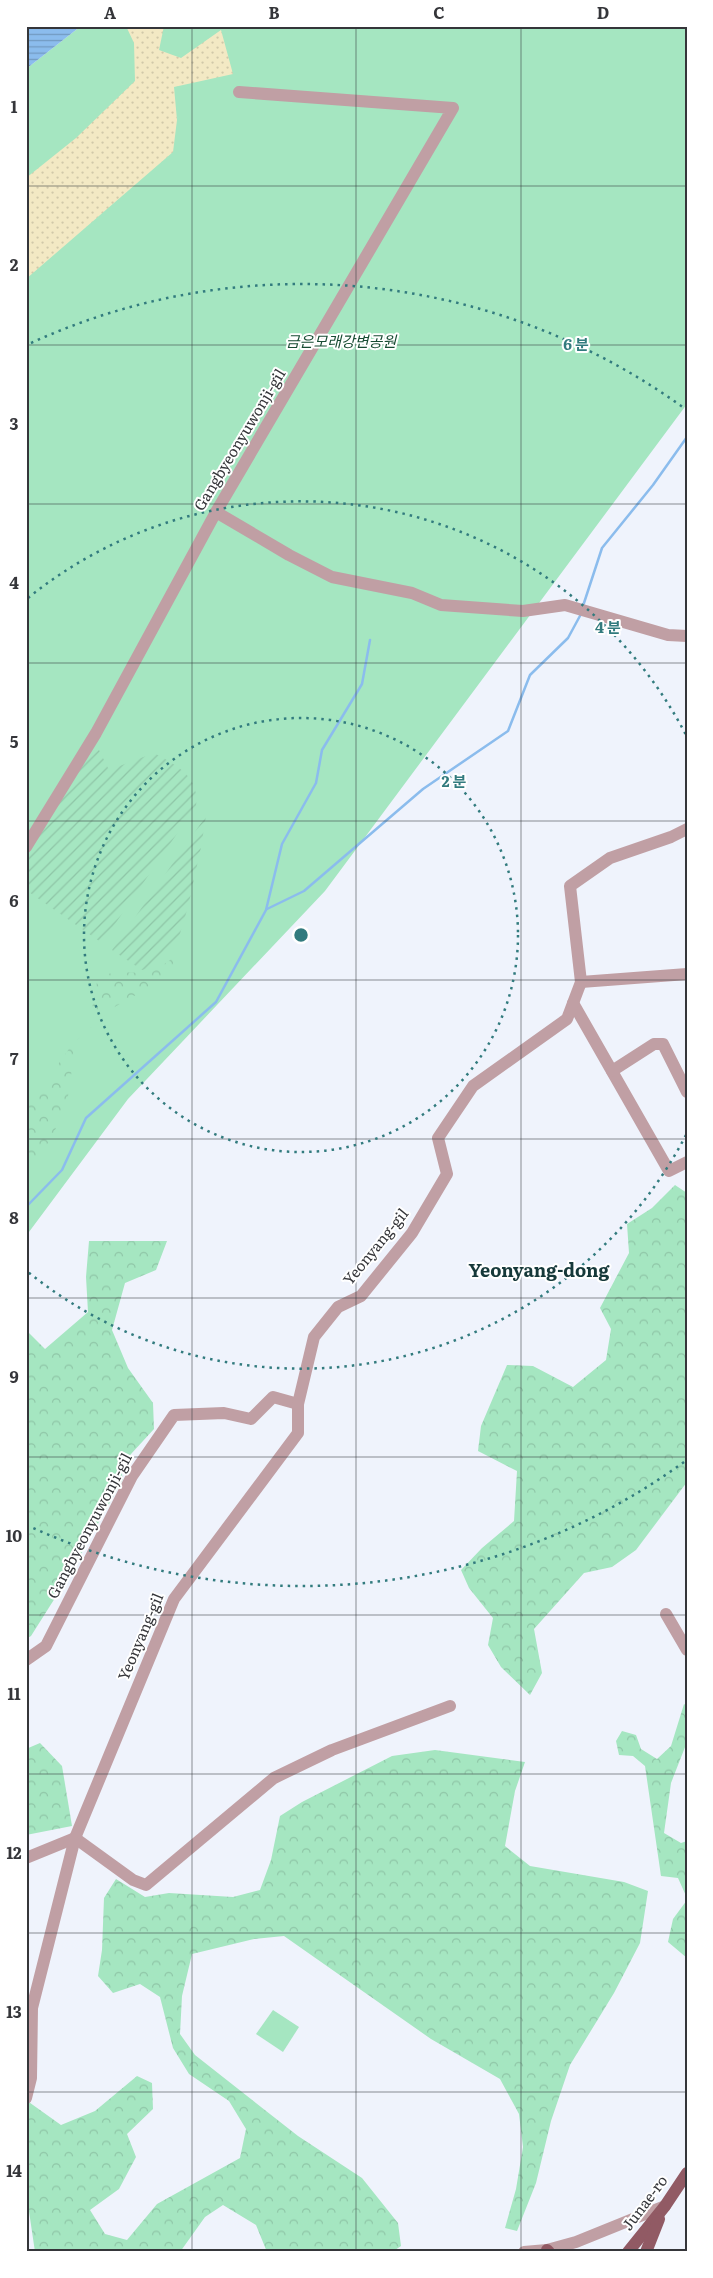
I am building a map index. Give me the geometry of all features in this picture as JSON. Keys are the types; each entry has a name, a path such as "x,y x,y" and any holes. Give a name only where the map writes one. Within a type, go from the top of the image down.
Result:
{"main road":[{"name":"Junae-ro","path":"628,2252 665,2206 687,2173"},
{"path":"646,2252 665,2206"}],"street":[{"name":"Gangbyeonyuwonji-gil","path":"26,847 96,733 216,512 453,108 239,92"},
{"path":"216,512 289,555 332,577 412,593 441,605 522,610 565,605 668,635 687,636"},
{"name":"Yeonyang-gil","path":"26,2098 31,2078 32,2008 75,1838 174,1599 298,1433 298,1404 314,1336 338,1307 361,1296 412,1233 447,1174 438,1138 442,1131 473,1086 567,1019 581,982 570,886 610,858 671,838 687,829"},
{"path":"581,982 687,974"},
{"path":"573,1003 669,1171 687,1162"},
{"path":"612,1071 659,1042 663,1044 687,1092"},
{"name":"Gangbyeonyuwonji-gil","path":"26,1660 46,1646 132,1476 174,1415 224,1413 251,1419 273,1397 298,1404"},
{"path":"666,1614 687,1650"},
{"path":"26,1858 75,1838 132,1880 146,1885 274,1778 332,1750 450,1706"},
{"path":"524,2252 549,2251 665,2206"}],"green space":[{"name":"금은모래강변공원","path":"81,26 687,26 687,404 325,891 128,1099 26,1236 26,69"},
{"path":"96,744 109,770 154,753 185,773 194,787 196,796 196,806 102,943 26,890 26,856"},
{"path":"206,816 188,907 176,947 150,968 142,970 112,950"},
{"path":"176,956 177,963 143,991 111,1009 76,1041 66,1110 33,1170 26,1175 26,1110 90,1019 97,982 112,972 151,973"},
{"path":"675,1185 687,1193 687,1482 636,1550 612,1567 584,1573 534,1629 542,1673 530,1695 501,1667 488,1645 493,1618 469,1588 461,1570 482,1548 514,1521 517,1471 478,1451 481,1426 507,1365 533,1366 573,1387 606,1360 611,1329 600,1308 629,1253 627,1224 652,1208"},
{"path":"89,1241 167,1241 156,1270 125,1283 112,1330 128,1368 153,1403 154,1429 120,1466 123,1479 67,1579 31,1636 26,1639 26,1330 45,1349 88,1312 86,1277"},
{"path":"684,1704 687,1706 687,1742 671,1783 664,1833 681,1843 687,1841 687,1898 678,1878 661,1876 645,1766 633,1756 619,1755 616,1741 622,1731 636,1735 641,1749 657,1759 671,1746"},
{"path":"40,1743 62,1766 72,1826 26,1835 26,1749"},
{"path":"435,1750 525,1762 515,1791 505,1846 530,1866 624,1882 648,1891 640,1943 614,1993 570,2065 551,2121 536,2183 517,2231 505,2228 516,2189 523,2147 519,2114 500,2079 431,2039 284,1936 254,1939 192,1954 182,1996 180,2034 195,2055 298,2136 362,2178 398,2223 401,2246 392,2252 267,2252 256,2225 223,2205 205,2217 180,2252 35,2252 26,2191 26,2100 61,2125 95,2111 137,2076 152,2083 153,2109 127,2134 136,2157 119,2189 90,2210 105,2234 127,2240 157,2204 240,2158 246,2129 229,2101 189,2074 173,2048 160,1997 140,1984 113,1993 98,1976 102,1950 104,1898 116,1879 145,1897 169,1893 233,1897 260,1890 271,1860 280,1816 302,1802 392,1756"},
{"path":"687,1900 687,1958 668,1942 673,1919"},
{"path":"273,2010 299,2027 283,2052 256,2034"}],"sand":[{"path":"126,26 164,26 159,50 181,58 221,30 233,74 174,87 177,120 173,152 26,279 26,178 76,138 135,81 134,43"}],"water":[{"path":"26,26 81,26 26,69"}],"waterway":[{"path":"583,606 602,548 653,485 687,437"},
{"path":"267,909 304,891 423,789 508,731 530,675 568,638 581,614"},
{"path":"26,1207 62,1170 86,1118 216,1002 266,910 282,844 316,783 322,750 362,684 370,640"}],"district":[{"name":"Yeonyang-dong","path":"539,1271"}]}
